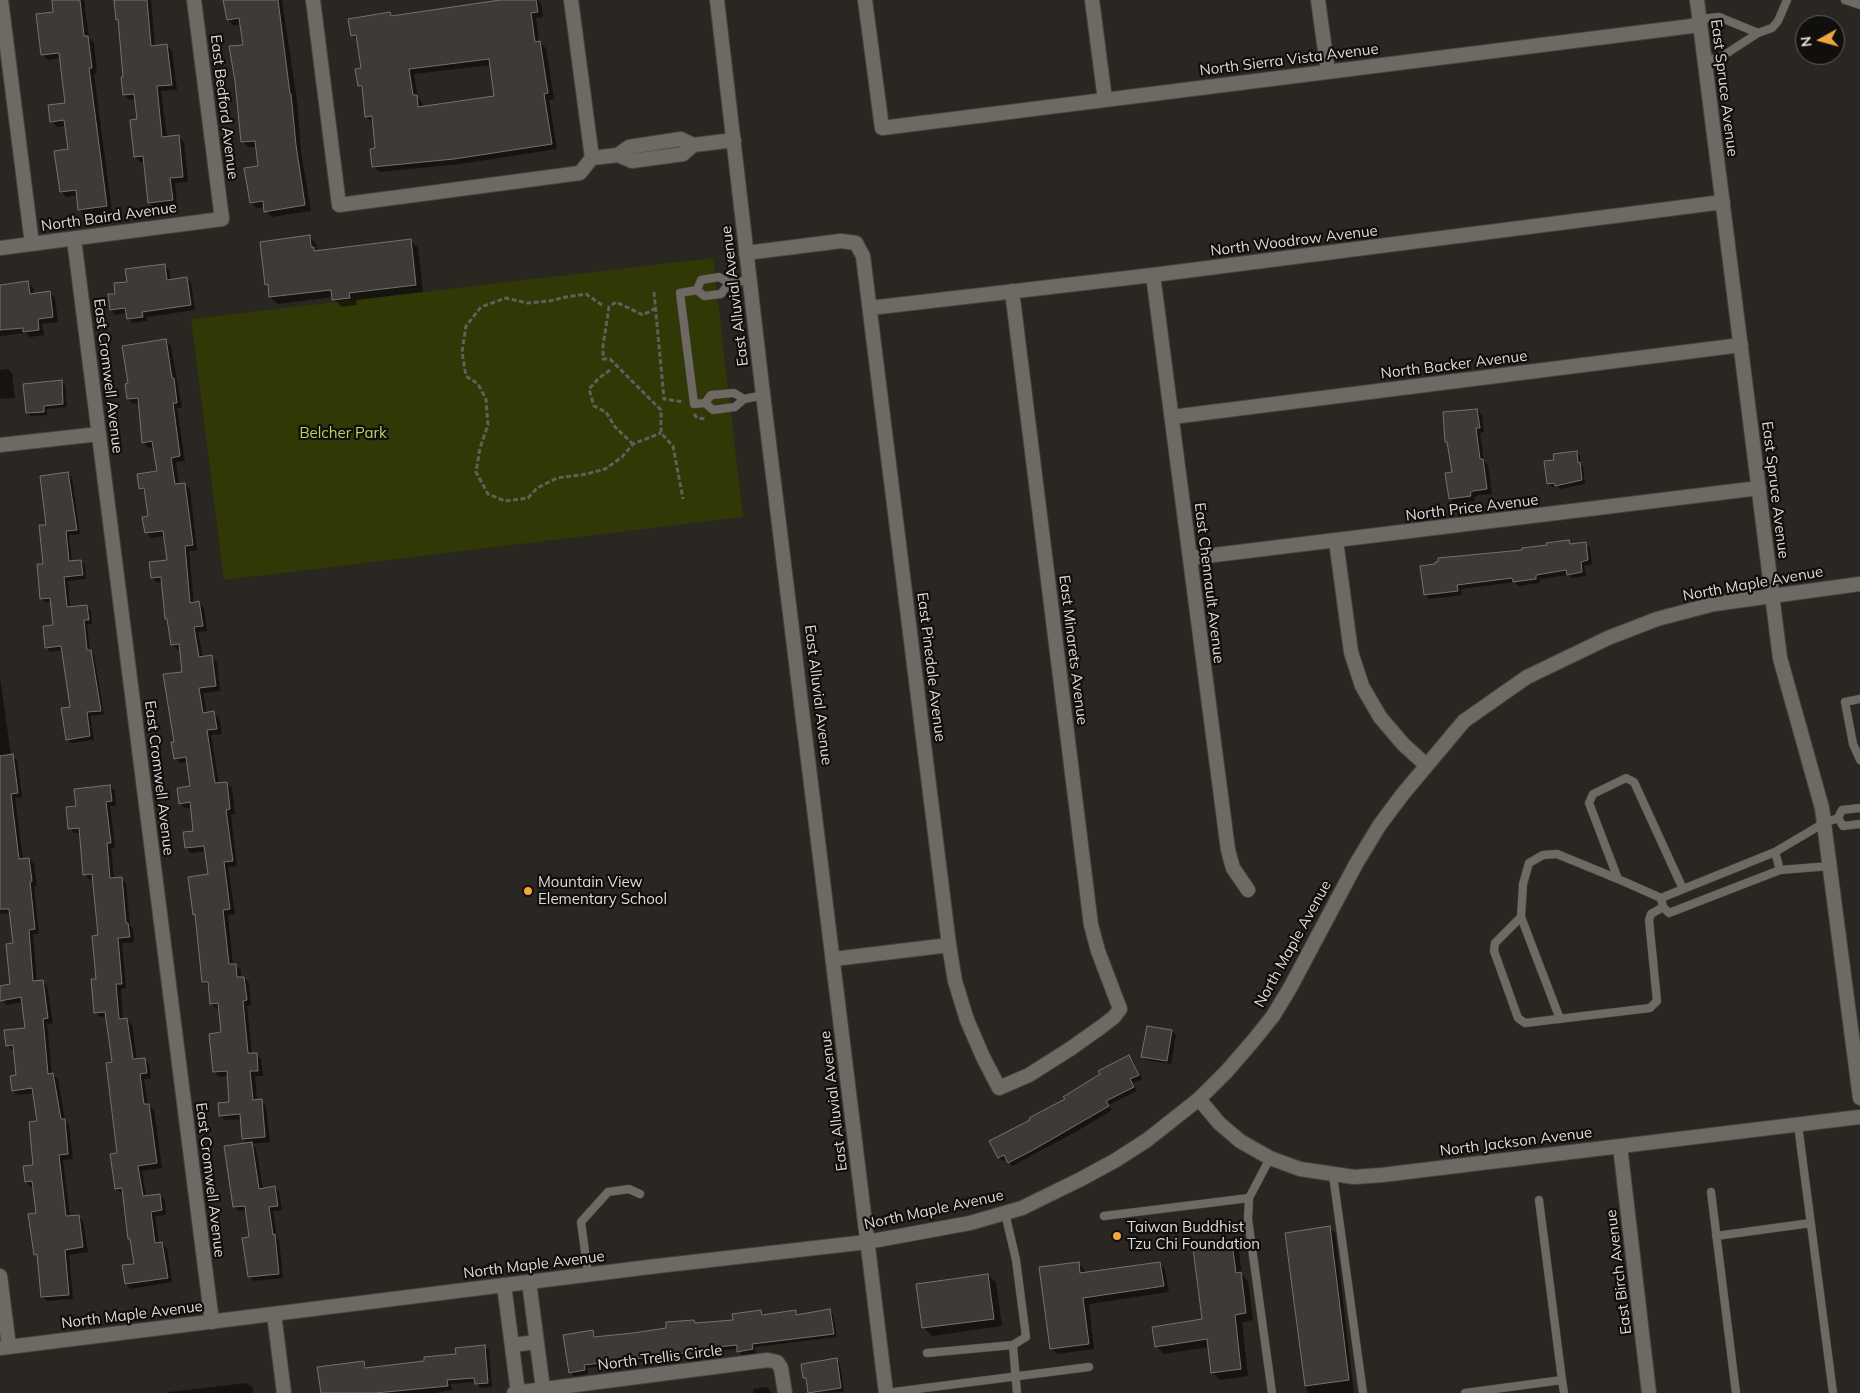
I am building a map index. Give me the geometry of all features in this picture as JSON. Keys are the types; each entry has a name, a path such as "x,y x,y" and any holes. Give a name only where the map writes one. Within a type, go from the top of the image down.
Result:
{"street":[{"path":"1,0 32,244"},
{"name":"East Bedford Avenue","path":"194,0 222,219"},
{"path":"313,0 339,205 580,173 592,158 618,155 632,161 683,154 693,145 734,140"},
{"path":"571,0 592,158"},
{"name":"East Alluvial Avenue","path":"717,0 746,253 886,1393"},
{"name":"North Sierra Vista Avenue","path":"865,0 882,128 1328,72 1700,22"},
{"path":"1092,0 1105,100"},
{"path":"1318,0 1328,72"},
{"name":"East Spruce Avenue","path":"1697,0 1780,658 1822,808 1860,1098"},
{"name":"North Woodrow Avenue","path":"870,308 1153,275 1722,202"},
{"name":"North Baird Avenue","path":"0,248 222,219"},
{"name":"East Cromwell Avenue","path":"74,238 212,1322"},
{"name":"East Pinedale Avenue","path":"746,253 841,241 856,243 863,256 949,945 955,981 967,1020 999,1088"},
{"name":"East Chennault Avenue","path":"1153,275 1228,850 1233,868 1248,890"},
{"name":"East Minarets Avenue","path":"999,1088 1029,1075 1070,1049 1114,1017 1120,1009 1098,951 1091,925 1012,291"},
{"name":"North Backer Avenue","path":"1172,417 1741,345"},
{"path":"0,445 99,434"},
{"name":"North Price Avenue","path":"1190,558 1759,488"},
{"path":"1336,541 1351,652 1362,686 1380,717 1403,744 1426,766"},
{"name":"North Maple Avenue","path":"4,1348 588,1274 867,1242 970,1222 1005,1213 1049,1196 1116,1160 1160,1130 1199,1099 1228,1071 1273,1016 1374,834 1402,795 1464,720 1527,676 1608,638 1657,619 1714,604 1860,584"},
{"path":"834,959 949,945"},
{"name":"North Jackson Avenue","path":"1199,1099 1219,1123 1240,1141 1270,1158 1300,1169 1354,1177 1860,1118"},
{"name":"East Birch Avenue","path":"1620,1146 1649,1393"},
{"path":"0,1276 4,1348"},
{"path":"529,1282 543,1389"},
{"path":"504,1285 516,1393"},
{"path":"274,1314 284,1393"},
{"path":"512,1345 537,1342"},
{"name":"North Trellis Circle","path":"516,1393 768,1360 777,1362 781,1368 784,1393"}],"lane":[{"path":"1705,61 1721,57 1738,48 1758,33 1772,28 1778,21 1787,0"},
{"path":"1845,0 1860,5"},
{"path":"1700,22 1719,17 1758,33"},
{"path":"697,290 701,280 719,277 729,283 750,280"},
{"path":"729,283 721,294 704,296 697,290 680,292 694,404 705,403 713,410 736,407 744,399 764,396"},
{"path":"705,403 711,395 734,393 744,399"},
{"path":"1860,699 1845,702 1853,744 1860,760"},
{"path":"1618,879 1589,803 1593,794 1626,778 1634,782 1683,889"},
{"path":"1560,1019 1521,917 1523,884 1529,863 1544,855 1557,854 1661,898 1775,852 1824,823 1838,818 1842,810 1860,808"},
{"path":"1838,818 1843,826 1860,824"},
{"path":"1775,852 1780,870"},
{"path":"1661,898 1663,907 1669,913 1780,870 1830,866"},
{"path":"1521,917 1495,943 1494,951 1518,1018 1525,1022 1650,1008 1657,1001 1648,920 1651,914 1663,907"},
{"path":"1798,1125 1833,1393"},
{"path":"1270,1158 1249,1198 1248,1219 1272,1393"},
{"path":"1333,1175 1363,1393"},
{"path":"588,1274 581,1222 608,1192 629,1190 640,1194"},
{"path":"1711,1192 1736,1393"},
{"path":"1104,1216 1249,1198"},
{"path":"1539,1200 1564,1393"},
{"path":"927,1352 1013,1345 1026,1337 1016,1260 1005,1213"},
{"path":"1716,1236 1811,1223"},
{"path":"1013,1345 1017,1393"},
{"path":"886,1393 1089,1367"},
{"path":"1465,1393 1562,1380"}],"path":[{"path":"602,305 586,294 527,303 506,298 481,307 466,326 462,352 466,376 478,384 486,399 488,425 480,448 476,472 488,494 505,501 528,498 537,488 557,478 604,470 622,457 634,444 662,433"},
{"path":"656,308 642,315 616,302 609,307 603,346 604,359 610,359 661,410 662,433 673,446 684,499"},
{"path":"610,370 589,389 594,406 606,412 615,427 634,444"}],"green space":[{"name":"Belcher Park","path":"713,258 743,517 224,580 191,319"}],"building":[{"path":"52,0 80,0 84,36 88,36 92,68 89,68 107,206 78,210 76,190 60,192 54,151 68,149 64,120 50,122 48,105 65,103 59,53 41,55 36,14 53,12"},
{"path":"114,0 147,0 151,46 167,44 172,85 157,86 162,137 179,135 183,177 170,178 173,200 148,203 143,156 134,157 130,120 137,119 134,94 123,95 118,19 116,20"},
{"path":"223,0 278,0 305,205 264,212 263,201 250,203 244,168 258,166 255,141 241,142 235,81 229,46 243,45 239,18 227,20"},
{"path":"500,0 536,0 538,12 531,13 535,42 540,41 548,93 544,94 552,144 454,159 372,167 370,149 375,148 372,116 365,117 362,86 358,86 355,69 361,68 356,35 351,36 348,19 390,12 391,16","holes":["489,59 494,96 418,107 417,95 413,95 409,69"]},
{"path":"310,235 311,247 314,247 314,251 411,239 416,285 349,293 350,298 332,300 331,290 269,297 268,284 265,285 260,242"},
{"path":"165,264 167,280 187,277 191,305 142,312 143,317 127,319 125,308 110,310 108,294 115,294 114,283 127,282 125,269"},
{"path":"28,281 30,294 50,291 53,317 38,319 39,330 23,332 23,328 0,330 0,285"},
{"path":"166,339 177,403 173,403 180,456 171,458 175,484 185,483 193,545 185,546 190,603 199,601 203,626 194,627 199,657 212,655 216,686 199,688 203,713 214,711 217,729 207,730 215,783 227,782 230,809 226,810 233,861 224,862 230,909 223,910 229,964 236,964 237,977 244,977 247,1000 243,1001 248,1053 257,1053 258,1071 250,1071 253,1100 262,1099 265,1137 242,1139 240,1114 219,1116 218,1103 229,1102 227,1071 213,1072 209,1034 221,1032 218,1003 210,1004 208,982 202,982 195,914 193,915 188,877 208,874 204,846 185,848 183,832 193,831 190,802 179,804 177,788 190,786 186,757 174,759 171,742 174,742 163,674 182,672 179,644 171,645 167,619 165,619 161,577 151,578 149,562 167,560 163,531 145,533 142,517 148,516 144,488 139,489 137,474 157,471 152,441 142,443 138,398 127,399 125,384 128,383 122,346"},
{"path":"62,380 63,404 44,406 44,412 26,413 23,384"},
{"path":"1477,409 1480,428 1476,428 1480,459 1483,459 1487,489 1473,491 1470,493 1471,496 1449,499 1445,473 1452,472 1447,442 1445,442 1443,412"},
{"path":"1577,451 1582,480 1555,486 1554,483 1547,484 1544,461 1554,460 1553,454"},
{"path":"68,472 77,530 66,531 69,561 81,560 83,575 64,577 67,607 87,605 89,620 84,620 87,650 91,650 101,711 87,712 90,736 66,740 61,708 70,707 61,646 45,648 43,626 53,625 50,598 40,599 37,564 43,564 39,525 46,525 40,476"},
{"path":"1569,540 1570,544 1586,542 1588,560 1581,562 1582,572 1567,575 1566,570 1536,575 1536,579 1513,582 1512,578 1457,585 1458,591 1424,595 1420,566 1435,564 1435,562 1438,562 1438,558 1522,550 1522,548"},
{"path":"13,754 18,793 11,794 19,859 29,858 32,881 30,882 35,929 29,930 33,981 43,980 48,1018 43,1019 48,1074 53,1073 61,1119 65,1119 68,1154 59,1155 66,1216 79,1215 83,1247 65,1250 69,1295 41,1297 37,1254 34,1255 28,1214 36,1213 32,1181 25,1182 23,1166 33,1165 29,1122 37,1121 32,1088 12,1091 10,1076 16,1075 13,1045 6,1046 4,1030 25,1028 21,997 0,1001 0,986 10,984 6,944 13,943 9,909 0,909 0,756"},
{"path":"110,785 112,801 106,802 111,843 107,843 110,878 122,877 126,923 128,923 130,937 118,938 122,984 116,984 119,1019 127,1018 133,1059 145,1058 147,1073 140,1074 144,1104 149,1104 157,1163 138,1166 143,1196 160,1194 162,1210 151,1212 155,1243 162,1242 168,1278 125,1284 122,1265 134,1264 130,1239 128,1239 122,1188 115,1189 110,1154 117,1153 106,1063 112,1062 105,1012 94,1013 91,979 96,979 92,936 98,935 92,874 83,875 79,828 68,829 66,807 76,806 74,789"},
{"path":"1147,1026 1172,1030 1167,1061 1141,1057"},
{"path":"1129,1055 1139,1075 1130,1079 1134,1087 1106,1101 1109,1106 1033,1150 1008,1163 1004,1155 998,1158 989,1141 1065,1099 1063,1097 1100,1074 1098,1071"},
{"path":"252,1142 259,1189 275,1186 278,1206 269,1207 273,1235 275,1234 279,1274 248,1277 242,1238 249,1237 245,1206 233,1207 224,1146"},
{"path":"1330,1226 1349,1380 1305,1386 1285,1233"},
{"path":"1232,1243 1236,1273 1241,1272 1246,1313 1235,1315 1241,1369 1211,1373 1207,1339 1155,1347 1152,1327 1202,1319 1193,1248"},
{"path":"1079,1262 1080,1273 1160,1262 1164,1286 1083,1298 1089,1344 1050,1349 1039,1267"},
{"path":"988,1274 994,1319 922,1328 916,1284"},
{"path":"830,1309 834,1334 752,1344 753,1349 737,1352 737,1345 697,1349 698,1357 684,1358 683,1353 584,1365 585,1370 569,1373 563,1335 593,1330 594,1337 633,1333 666,1328 666,1322 694,1320 695,1323 733,1320 732,1314 761,1310 762,1315 796,1310 796,1315"},
{"path":"485,1345 488,1383 475,1384 474,1378 447,1380 448,1386 376,1393 321,1393 317,1367 364,1361 365,1368 424,1361 424,1357 456,1354 455,1348"},
{"path":"837,1358 841,1388 808,1393 806,1378 803,1378 801,1364"}],"place":[{"name":"Mountain View Elementary School","path":"528,891"},
{"name":"Taiwan Buddhist Tzu Chi Foundation","path":"1117,1236"}]}
